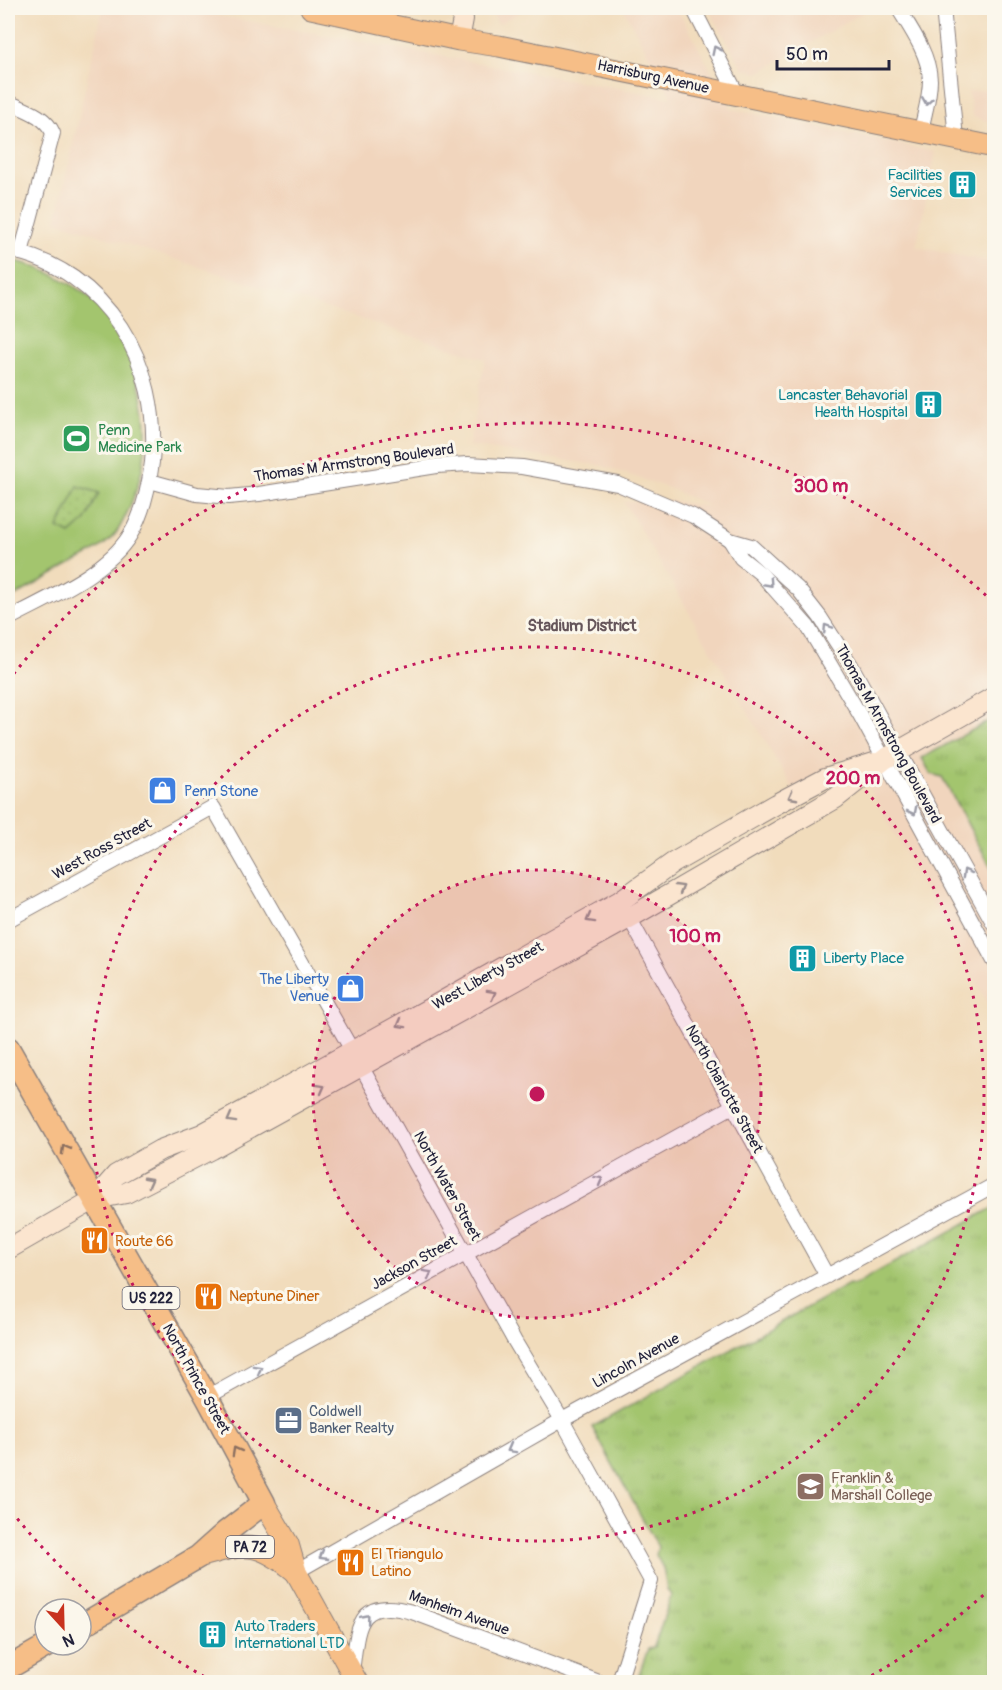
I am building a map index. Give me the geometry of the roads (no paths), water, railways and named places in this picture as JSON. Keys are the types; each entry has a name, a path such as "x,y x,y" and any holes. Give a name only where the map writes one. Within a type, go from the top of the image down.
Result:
{"highway":[{"name":"North Prince Street","path":"8,1048 207,1397 264,1503"},
{"path":"93,1619 198,1557 264,1503"},
{"path":"8,1668 33,1654"}],"main road":[{"name":"Harrisburg Avenue","path":"311,8 459,40 499,46 994,147"},
{"path":"459,40 463,19 461,8"},
{"name":"West Liberty Street","path":"8,1250 95,1199 126,1193 357,1059 625,909 836,798 892,755 994,697"},
{"name":"North Prince Street","path":"264,1503 288,1544 296,1572 354,1678"},
{"name":"PA 72","path":"198,1557 239,1546 257,1548 278,1557 296,1572"}],"street":[{"path":"693,8 737,94"},
{"path":"898,8 920,46 930,80 921,131"},
{"path":"943,8 956,138"},
{"path":"8,102 43,118 53,133 14,252 64,273 90,292 111,313 140,361 149,390 153,418 150,481 129,536 109,559 88,574 8,619"},
{"name":"Thomas M Armstrong Boulevard","path":"150,481 196,494 229,497 437,466 468,464 522,467 618,484 693,516 729,540 741,558 761,574 808,627 892,755 994,924"},
{"name":"Thomas M Armstrong Boulevard","path":"892,755 994,961"},
{"name":"West Ross Street","path":"8,920 213,807"},
{"name":"North Water Street","path":"213,807 562,1420 651,1581 619,1683"},
{"name":"North Charlotte Street","path":"625,909 827,1276"},
{"name":"Jackson Street","path":"207,1397 733,1106"},
{"name":"Lincoln Avenue","path":"296,1572 562,1420 994,1185"},
{"name":"Manheim Avenue","path":"354,1678 358,1628 371,1611 386,1606 412,1612 599,1683"}],"place":[{"name":"Facilities Services","path":"963,184"},
{"name":"Lancaster Behavorial Health Hospital","path":"929,404"},
{"name":"Penn Medicine Park","path":"77,439"},
{"name":"Penn Stone","path":"163,791"},
{"name":"Liberty Place","path":"802,958"},
{"name":"The Liberty Venue","path":"350,988"},
{"name":"Route 66","path":"94,1241"},
{"name":"Neptune Diner","path":"208,1296"},
{"name":"Coldwell Banker Realty","path":"288,1420"},
{"name":"Franklin & Marshall College","path":"810,1487"},
{"name":"El Triangulo Latino","path":"350,1563"},
{"name":"Auto Traders International LTD","path":"213,1635"}],"district":[{"name":"Stadium District","path":"582,626"}]}
